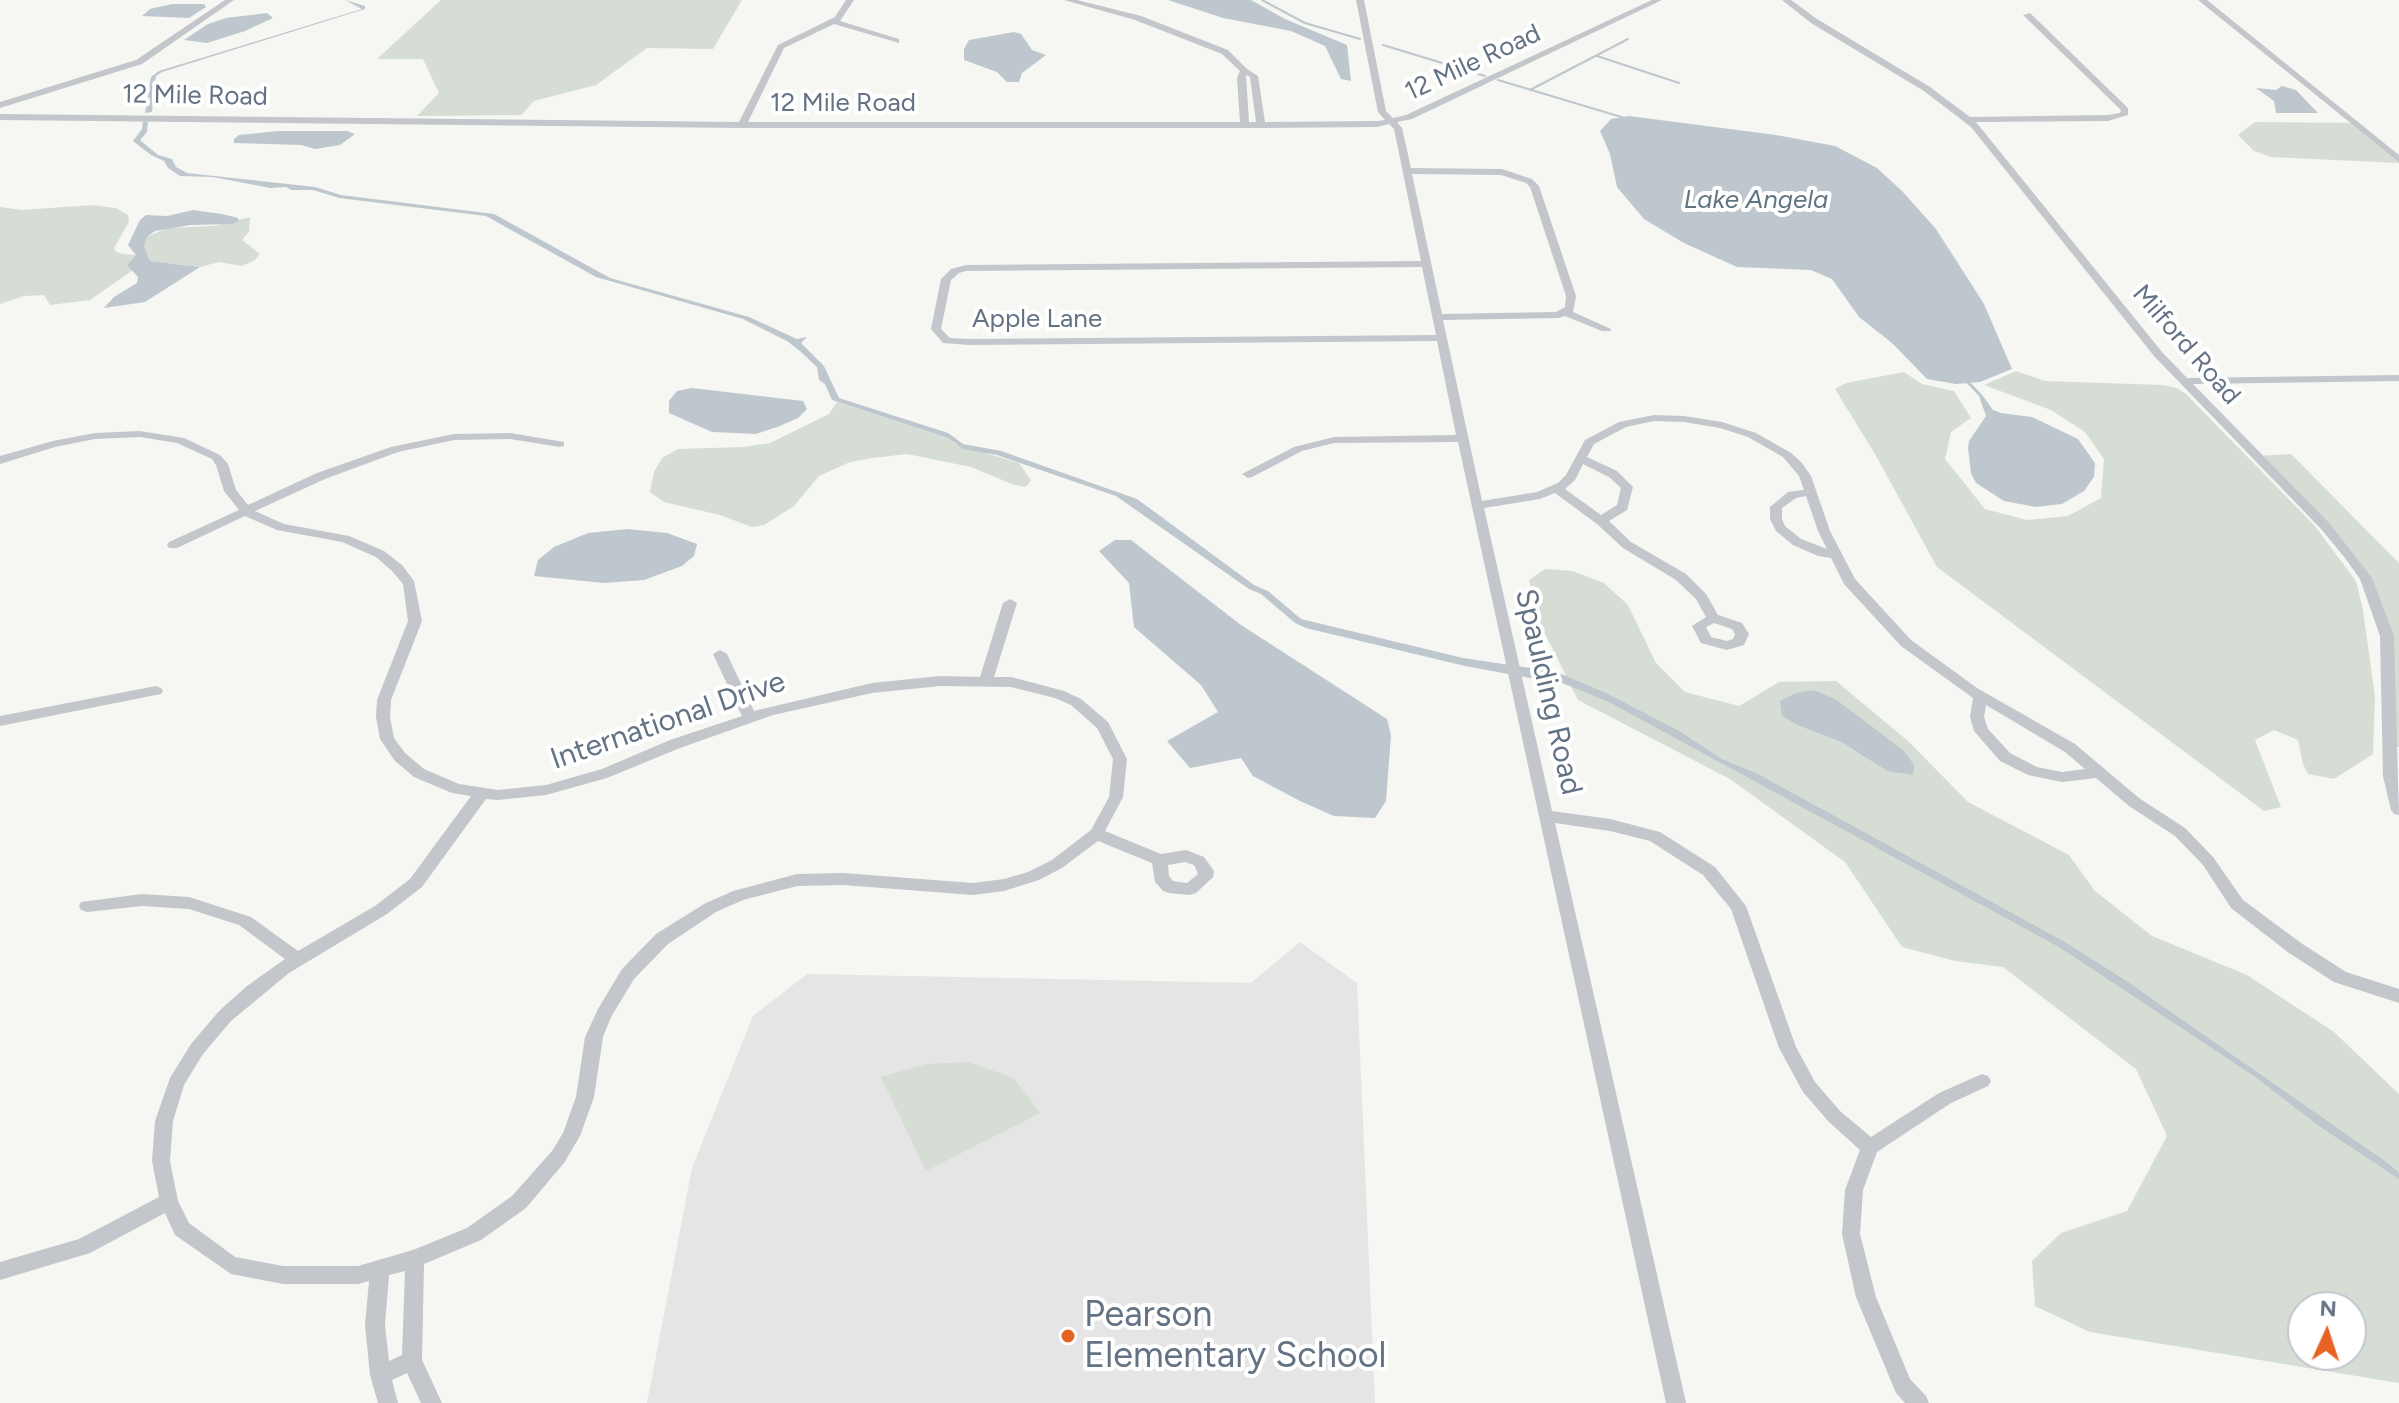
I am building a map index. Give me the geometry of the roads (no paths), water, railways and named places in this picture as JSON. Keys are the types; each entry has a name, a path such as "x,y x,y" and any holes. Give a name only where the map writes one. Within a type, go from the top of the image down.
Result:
{"street":[{"path":"0,105 139,62 230,0"},
{"path":"742,125 781,47 833,21 844,12 850,0"},
{"path":"1068,0 1124,14 1211,44 1233,58 1244,71 1254,76 1261,125"},
{"name":"Spaulding Road","path":"1360,0 1382,112 1398,128 1408,171 1477,506 1676,1403"},
{"name":"12 Mile Road","path":"0,117 742,125 1394,122 1658,0"},
{"name":"Milford Road","path":"1786,0 1814,21 1927,89 1969,120 2088,263 2158,354 2326,527 2366,578 2387,636 2390,776 2399,810"},
{"path":"2202,0 2399,159"},
{"path":"1969,120 2108,118 2124,115 2125,110 2027,15"},
{"path":"833,21 896,41"},
{"path":"1244,71 1241,78 1245,125"},
{"path":"1245,100 1258,100"},
{"path":"1408,171 1502,172 1529,181 1534,186 1571,296 1570,309 1565,312 1531,317 1437,317"},
{"name":"Apple Lane","path":"1428,264 966,268 955,271 946,279 936,329 939,336 947,341 969,342 1441,338"},
{"path":"1565,312 1606,329"},
{"path":"2183,381 2399,378"},
{"path":"1477,506 1540,495 1556,488 1571,477 1589,442 1606,431 1654,418 1722,425 1752,435 1787,455 1805,476 1849,581 1906,643 1980,695 2070,748 2134,802 2180,832 2208,861 2237,904 2295,948 2340,977 2399,996"},
{"path":"0,460 53,444 95,436 140,434 170,438 193,444 216,457 222,464 230,491 247,512"},
{"path":"173,545 321,476 395,449 454,437 510,436 560,444"},
{"path":"1248,474 1298,449 1334,440 1463,438"},
{"path":"1579,458 1613,474 1627,487 1623,507 1601,521"},
{"path":"1556,488 1601,521 1627,545 1681,577 1701,597 1713,618"},
{"path":"1811,492 1792,495 1783,501 1776,507 1776,519 1780,528 1797,542 1822,553 1836,554"},
{"name":"International Drive","path":"247,512 281,527 345,539 370,548 403,575 413,595 415,621 384,700 387,739 400,757 419,773 457,789 481,794 526,793 587,780 750,718 872,688 986,680 1039,687 1059,694 1076,702 1103,725 1120,759 1120,778 1116,797 1096,834"},
{"path":"986,680 1010,603"},
{"path":"720,654 750,718"},
{"path":"0,721 156,691"},
{"path":"1980,695 1977,717 1981,731 1991,746 2005,757 2033,771 2062,777 2101,772"},
{"path":"481,794 416,883 381,910 253,991 225,1016 197,1049 176,1083 164,1121 161,1161 169,1201 182,1229 231,1265 283,1275 358,1275 415,1259 474,1234 498,1218 519,1202 558,1157 585,1097 594,1037 616,992 643,957 684,923 739,895 797,880 843,879 973,889 1004,885 1057,864 1096,834 1160,860"},
{"path":"1548,816 1610,825 1655,836 1709,871 1738,906 1788,1048 1809,1087 1834,1116 1870,1147"},
{"path":"87,906 142,900 189,903 245,921 298,960"},
{"path":"1919,1403 1903,1386 1866,1297 1851,1234 1854,1190 1870,1147 1945,1098 1982,1081"},
{"path":"0,1271 83,1247 169,1201"},
{"path":"415,1259 412,1361 432,1403"},
{"path":"380,1270 375,1325 380,1375 388,1403"},
{"path":"380,1375 412,1361"}],"water":[{"path":"345,0 365,6 365,9 162,72 156,76 152,112 145,113 151,77 159,71 362,9"},
{"path":"1168,0 1251,0 1285,19 1347,45 1351,81 1341,79 1325,46 1291,31 1223,18"},
{"path":"172,4 204,4 206,7 189,18 142,16 150,9"},
{"path":"267,13 273,18 245,31 207,43 184,40 208,24 226,18"},
{"path":"1014,32 1021,34 1032,50 1046,55 1022,73 1019,82 1007,82 997,72 964,60 964,49 969,40"},
{"path":"2282,86 2296,90 2318,113 2276,113 2274,101 2256,88 2276,90"},
{"name":"Lake Angela","path":"1629,116 1835,146 1877,168 1936,229 1984,304 2012,369 1980,382 1956,384 1927,379 1892,343 1859,317 1832,279 1811,270 1737,267 1684,243 1644,219 1617,187 1610,154 1600,131 1611,119"},
{"path":"143,120 148,122 147,132 140,140 158,155 172,159 176,167 187,173 315,187 341,195 494,214 610,278 749,317 797,339 807,337 801,343 824,366 839,398 948,433 963,444 1001,451 1137,499 1254,585 1268,591 1301,619 1463,658 1557,672 1608,694 1679,731 1722,759 1756,773 2063,941 2125,980 2389,1164 2399,1173 2399,1179 2319,1126 2254,1076 2059,947 1609,702 1550,678 1530,678 1465,666 1306,628 1116,496 997,455 963,449 948,438 832,400 825,384 819,380 817,367 801,352 787,341 743,319 596,277 486,216 339,198 313,190 270,188 213,177 180,176 164,161 133,141 142,129"},
{"path":"279,131 347,131 355,134 340,145 315,149 301,145 234,143 239,135"},
{"path":"193,210 222,214 239,221 155,231 147,237 144,246 150,261 200,267 145,302 104,308 114,297 137,283 138,277 127,265 136,255 128,245 140,220 146,215 167,216"},
{"path":"692,388 803,401 807,409 798,418 756,434 712,432 669,413 669,401 677,391"},
{"path":"1979,396 1983,396 1993,410 2032,417 2078,439 2095,463 2094,477 2084,491 2062,504 2036,507 2004,501 1976,483 1971,473 1968,448 1969,441 1986,416"},
{"path":"628,529 667,533 697,544 694,556 682,566 644,580 604,583 534,576 538,560 554,547 588,533"},
{"path":"1115,540 1131,540 1241,625 1387,719 1391,735 1386,801 1375,818 1334,816 1300,801 1253,776 1241,758 1190,768 1167,741 1218,712 1201,685 1134,627 1129,583 1099,551"},
{"path":"1814,690 1837,700 1904,751 1914,765 1913,775 1887,771 1841,742 1782,716 1780,701 1796,693"}],"waterway":[{"path":"1262,0 1305,23 1360,39"},
{"path":"1530,90 1628,39"},
{"path":"1383,45 1485,76"},
{"path":"1597,56 1679,83"},
{"path":"1498,80 1530,90"},
{"path":"1530,90 1628,119"},
{"path":"1966,380 1981,396"}],"place":[{"name":"Pearson Elementary School","path":"1068,1336"}]}
